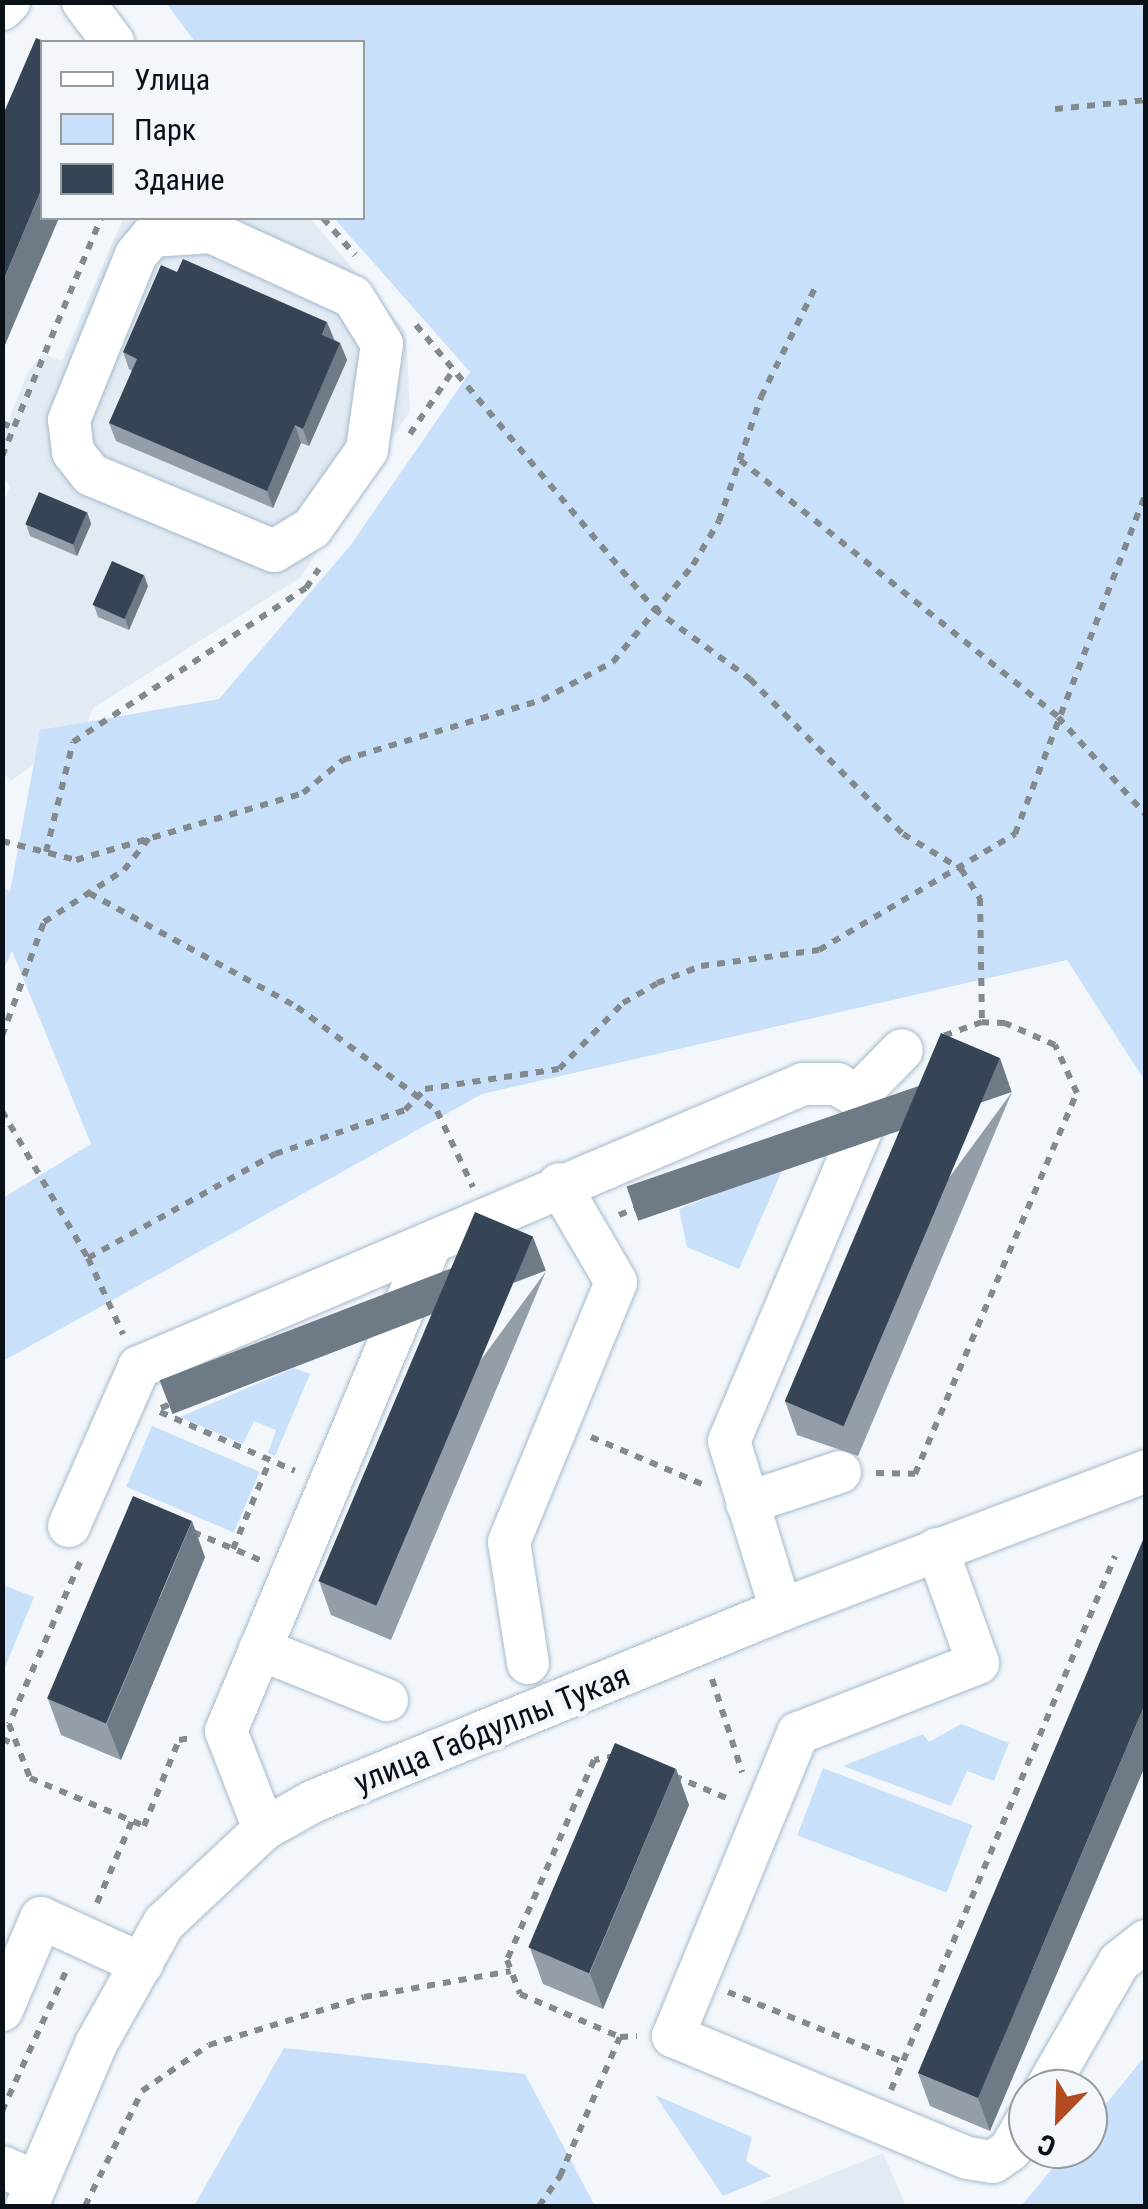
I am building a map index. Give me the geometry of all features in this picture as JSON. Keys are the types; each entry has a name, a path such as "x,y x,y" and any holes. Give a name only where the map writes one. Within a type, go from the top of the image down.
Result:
{"street":[{"path":"2,9 9,2"},
{"path":"83,2 112,40"},
{"path":"214,225 353,297 382,344 367,450 312,528 274,551 91,475 73,452 70,420 136,255 152,236 214,225"},
{"path":"781,1610 729,1441 863,1105 902,1050"},
{"path":"69,1526 138,1366 431,1243 559,1184 803,1084 837,1084 863,1105"},
{"path":"528,1663 509,1542 616,1282 559,1184"},
{"path":"264,1829 226,1731 431,1243"},
{"name":"улица Габдуллы Тукая","path":"22,2185 164,1924 264,1829 314,1801 781,1610 1146,1470"},
{"path":"746,1503 840,1472"},
{"path":"937,1549 978,1663 798,1733 748,1807 696,1980 654,2027 968,2158 993,2162 1008,2151"},
{"path":"260,1649 387,1700"},
{"path":"2,2010 41,1918 142,1964"},
{"path":"1058,2069 1120,1962 1146,1941"}],"path":[{"path":"1054,109 1146,100"},
{"path":"2,456 100,220"},
{"path":"325,220 359,259"},
{"path":"2,841 76,860 155,832 303,792 342,760 542,700 613,662 693,565 719,521 761,397 815,288"},
{"path":"406,314 654,609 750,679 904,834 960,868 980,898 982,1022"},
{"path":"401,447 454,369"},
{"path":"2,423 14,428"},
{"path":"740,460 1058,717 1146,815"},
{"path":"88,1258 275,1154 406,1110 425,1089 559,1068 623,1003 657,983 701,966 819,950 1015,834 1146,492"},
{"path":"46,852 74,742 306,588 328,556"},
{"path":"2,1036 44,922 124,870 155,832"},
{"path":"89,893 297,1007 437,1111 487,1216"},
{"path":"840,1472 915,1474 1077,1093 1055,1045 1005,1023 982,1022 902,1050"},
{"path":"584,1230 863,1105"},
{"path":"2,1111 88,1258 138,1366"},
{"path":"111,1430 404,1306"},
{"path":"156,1410 329,1486"},
{"path":"558,1423 746,1503"},
{"path":"234,1549 270,1460"},
{"path":"178,1525 292,1574"},
{"path":"69,1526 86,1548 10,1724 30,1778 144,1826 179,1740 226,1731"},
{"path":"878,2121 1115,1556"},
{"path":"701,1644 742,1772 748,1807"},
{"path":"2,1740 18,1745"},
{"path":"623,1754 594,1760 507,1960 520,1994 624,2036 654,2027"},
{"path":"659,1770 748,1807"},
{"path":"722,1818 748,1807"},
{"path":"85,2206 142,2090 209,2044 364,1997 511,1971"},
{"path":"696,1980 903,2062"},
{"path":"539,2206 560,2176 624,2036 654,2027"}],"shaded area":[{"path":"122,220 312,220 406,332 410,411 300,578 93,708 86,726 11,781 2,771 2,505 10,487 3,477 3,433 29,370 43,354 62,361"},
{"path":"883,2153 906,2206 753,2206"}],"green space":[{"path":"166,3 1145,3 1145,1081 1067,960 482,1094 3,1361 3,1198 91,1144 12,951 3,971 3,887 10,892 40,730 219,699 350,546 470,372 336,220 365,220 365,40 194,40"},
{"path":"784,1166 739,1269 687,1247 679,1209"},
{"path":"294,1368 310,1374 275,1456 268,1453 276,1430 254,1421 243,1444 180,1417"},
{"path":"152,1426 260,1472 234,1532 126,1487"},
{"path":"3,1585 34,1597 3,1672"},
{"path":"961,1724 1009,1743 994,1781 967,1771 951,1806 843,1766 923,1734 929,1742"},
{"path":"823,1768 972,1825 947,1893 797,1835"},
{"path":"284,2048 525,2074 595,2206 194,2206"},
{"path":"1145,2056 1145,2206 1021,2206 1052,2169 1108,2169 1108,2101"},
{"path":"655,2095 752,2137 746,2161 771,2176 723,2196"}],"building":[{"path":"36,38 41,40 40,193 2,284 2,117"},
{"path":"183,259 327,322 322,335 340,343 303,429 295,425 267,491 109,423 137,359 123,352 161,265 177,272"},
{"path":"39,492 87,512 73,545 25,524"},
{"path":"112,561 144,575 124,619 92,605"},
{"path":"941,1033 1000,1058 844,1426 785,1401"},
{"path":"475,1212 533,1237 376,1606 318,1581"},
{"path":"133,1496 192,1521 106,1724 47,1699"},
{"path":"1146,1533 1146,1702 978,2098 918,2073"},
{"path":"615,1743 676,1769 589,1973 528,1947"}]}
